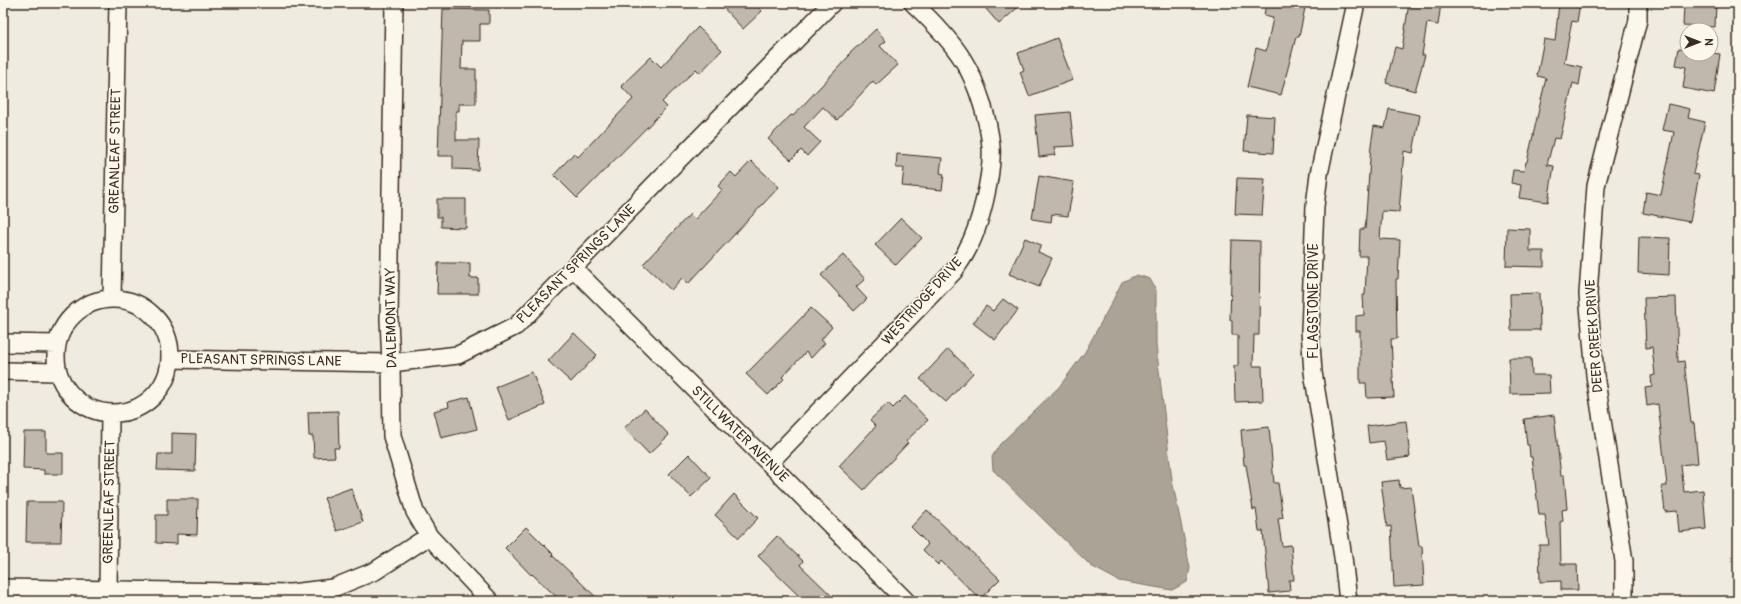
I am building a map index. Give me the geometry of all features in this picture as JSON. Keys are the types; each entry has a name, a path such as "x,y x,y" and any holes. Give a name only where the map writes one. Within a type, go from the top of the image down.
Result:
{"street":[{"name":"GREANLEAF STREET","path":"112,298 118,3"},
{"name":"DALEMONT WAY","path":"394,3 389,319 392,436 415,512 429,536 490,601"},
{"name":"PLEASANT SPRINGS LANE","path":"171,359 391,363 458,355 516,326 832,3"},
{"name":"WESTRIDGE DRIVE","path":"769,463 954,271 968,250 981,218 988,178 991,147 977,88 963,60 937,26 913,3"},
{"name":"FLAGSTONE DRIVE","path":"1348,601 1344,557 1313,372 1310,331 1310,297 1315,206 1319,174 1356,3"},
{"name":"DEER CREEK DRIVE","path":"1624,601 1624,561 1595,375 1588,294 1596,186 1638,20 1638,3"},
{"name":"STILLWATER AVENUE","path":"573,268 906,601"},
{"name":"PLEASANT SPRINGS LANE","path":"112,298 131,301 147,309 161,323 169,340 171,359 167,376 158,392 145,404 128,412 110,414 93,410 77,401 65,388 58,372 56,358 57,344 64,326 76,311 93,302 112,298"},
{"path":"3,343 57,344"},
{"path":"3,371 58,372"},
{"name":"GREENLEAF STREET","path":"108,590 110,414"},
{"path":"3,588 291,593 333,588 375,571 429,536"}],"shaded area":[{"path":"1137,275 1150,279 1156,290 1156,345 1172,480 1190,568 1187,582 1172,590 1119,581 1091,566 993,470 992,457 1000,444 1059,387 1085,352 1122,282"}],"building":[{"path":"719,3 755,3 762,11 743,29"},
{"path":"981,3 1023,3 999,24"},
{"path":"1266,3 1306,3 1299,37 1296,37 1281,95 1247,87 1256,48 1266,51 1273,18 1264,16"},
{"path":"1409,3 1441,3 1438,25 1427,23 1422,55 1425,55 1415,91 1386,83 1395,47 1402,49"},
{"path":"1559,3 1580,3 1577,22 1572,21 1564,63 1582,67 1579,85 1573,83 1560,139 1554,138 1547,165 1554,166 1548,202 1519,198 1521,185 1511,183 1513,170 1524,171 1527,162 1546,78 1537,76 1544,39 1555,41"},
{"path":"1691,3 1716,3 1715,22 1683,22 1684,6 1691,6"},
{"path":"443,9 489,10 489,24 480,24 480,41 462,41 461,69 476,69 476,104 459,104 459,111 456,111 456,140 479,140 478,170 453,169 453,156 438,156"},
{"path":"698,27 722,50 700,73 696,69 662,102 667,107 577,198 554,175 574,153 578,157 633,99 621,86 651,57 661,67"},
{"path":"876,29 886,41 880,46 898,65 876,85 873,81 837,120 823,107 804,127 820,142 807,156 801,150 791,160 768,139 791,115 793,116 849,56 848,55"},
{"path":"1057,38 1073,80 1029,96 1020,72 1024,70 1018,53"},
{"path":"1679,48 1679,62 1719,62 1714,94 1683,88 1686,67 1676,65"},
{"path":"1668,104 1690,109 1688,118 1705,122 1693,174 1699,175 1690,222 1643,213 1646,192 1661,195 1674,132 1662,130"},
{"path":"1389,109 1420,115 1413,153 1404,151 1399,212 1382,211 1380,239 1400,240 1398,279 1396,279 1397,339 1391,339 1394,397 1367,398 1366,383 1360,383 1360,331 1356,331 1356,316 1364,315 1363,295 1365,295 1367,256 1359,256 1360,229 1365,229 1371,145 1374,126 1385,128"},
{"path":"1070,112 1074,146 1054,147 1055,155 1039,157 1035,115"},
{"path":"1247,115 1275,117 1273,153 1244,151"},
{"path":"897,154 942,158 940,173 944,174 942,190 902,186 904,168 896,168"},
{"path":"751,161 779,187 688,284 682,278 671,290 643,264 690,214 695,219 722,190 718,186 731,172 736,177"},
{"path":"1039,176 1074,182 1068,216 1052,214 1051,222 1032,219"},
{"path":"1237,178 1265,179 1262,215 1235,214"},
{"path":"437,199 466,199 466,228 441,227 441,217 437,217"},
{"path":"901,218 922,238 896,265 875,245"},
{"path":"1507,228 1530,229 1530,251 1544,251 1544,267 1506,266"},
{"path":"1639,237 1670,238 1669,275 1638,273"},
{"path":"1025,238 1041,245 1038,252 1052,258 1039,287 1009,274"},
{"path":"1232,240 1260,241 1259,335 1254,335 1253,366 1262,366 1263,401 1235,402 1234,366 1238,366 1238,335 1232,335 1232,320 1230,320"},
{"path":"843,255 865,279 856,287 867,299 854,311 821,275"},
{"path":"438,263 470,263 470,278 478,278 478,294 437,294"},
{"path":"1539,293 1540,330 1511,330 1510,294"},
{"path":"1676,297 1678,362 1684,361 1691,423 1694,423 1698,463 1681,465 1684,492 1703,490 1706,529 1679,532 1677,511 1665,512 1662,486 1667,486 1658,404 1647,406 1645,388 1652,387 1651,376 1655,375 1652,347 1646,348 1644,298"},
{"path":"1003,299 1018,310 995,340 973,323 986,306 993,311"},
{"path":"811,308 832,327 821,340 825,343 811,358 806,352 782,377 784,379 768,395 746,374"},
{"path":"574,333 597,355 571,382 548,361"},
{"path":"948,349 973,373 946,402 920,379"},
{"path":"1509,358 1531,358 1532,375 1549,375 1550,393 1510,394"},
{"path":"532,372 545,405 509,420 496,387"},
{"path":"905,396 928,420 906,441 908,443 864,490 839,466 876,426 870,420 888,403 893,408"},
{"path":"469,397 477,429 441,438 434,411 449,407 448,402"},
{"path":"645,409 669,435 649,454 624,428"},
{"path":"338,411 339,448 334,448 335,457 314,458 313,436 309,436 308,412"},
{"path":"1554,415 1561,476 1564,475 1567,509 1562,510 1563,521 1560,522 1561,564 1577,564 1578,590 1561,590 1561,581 1540,582 1539,545 1549,545 1545,515 1539,515 1532,457 1530,457 1529,445 1527,445 1524,419"},
{"path":"1406,421 1410,457 1387,460 1384,441 1369,443 1367,426"},
{"path":"1269,427 1274,483 1278,483 1283,518 1278,519 1282,546 1291,545 1294,580 1289,580 1290,591 1269,593 1263,531 1259,531 1256,509 1253,510 1246,465 1244,465 1241,430"},
{"path":"24,432 46,432 46,453 63,453 63,474 44,474 44,470 23,469"},
{"path":"172,433 196,434 195,471 157,470 158,454 172,454"},
{"path":"689,454 711,478 691,497 669,474"},
{"path":"1399,480 1400,488 1411,487 1419,546 1422,546 1424,585 1394,587 1391,526 1387,527 1381,482"},
{"path":"351,488 363,522 337,531 324,498"},
{"path":"734,494 758,518 739,538 715,515"},
{"path":"167,499 198,499 197,535 177,534 177,544 156,543 156,515 167,515"},
{"path":"27,502 62,502 61,542 26,542"},
{"path":"927,510 1000,579 980,599 941,561 938,565 923,550 928,544 911,527"},
{"path":"526,527 553,554 552,555 600,601 561,601 532,574 531,575 505,548"},
{"path":"777,536 803,561 800,565 837,601 804,601 758,556"}]}
